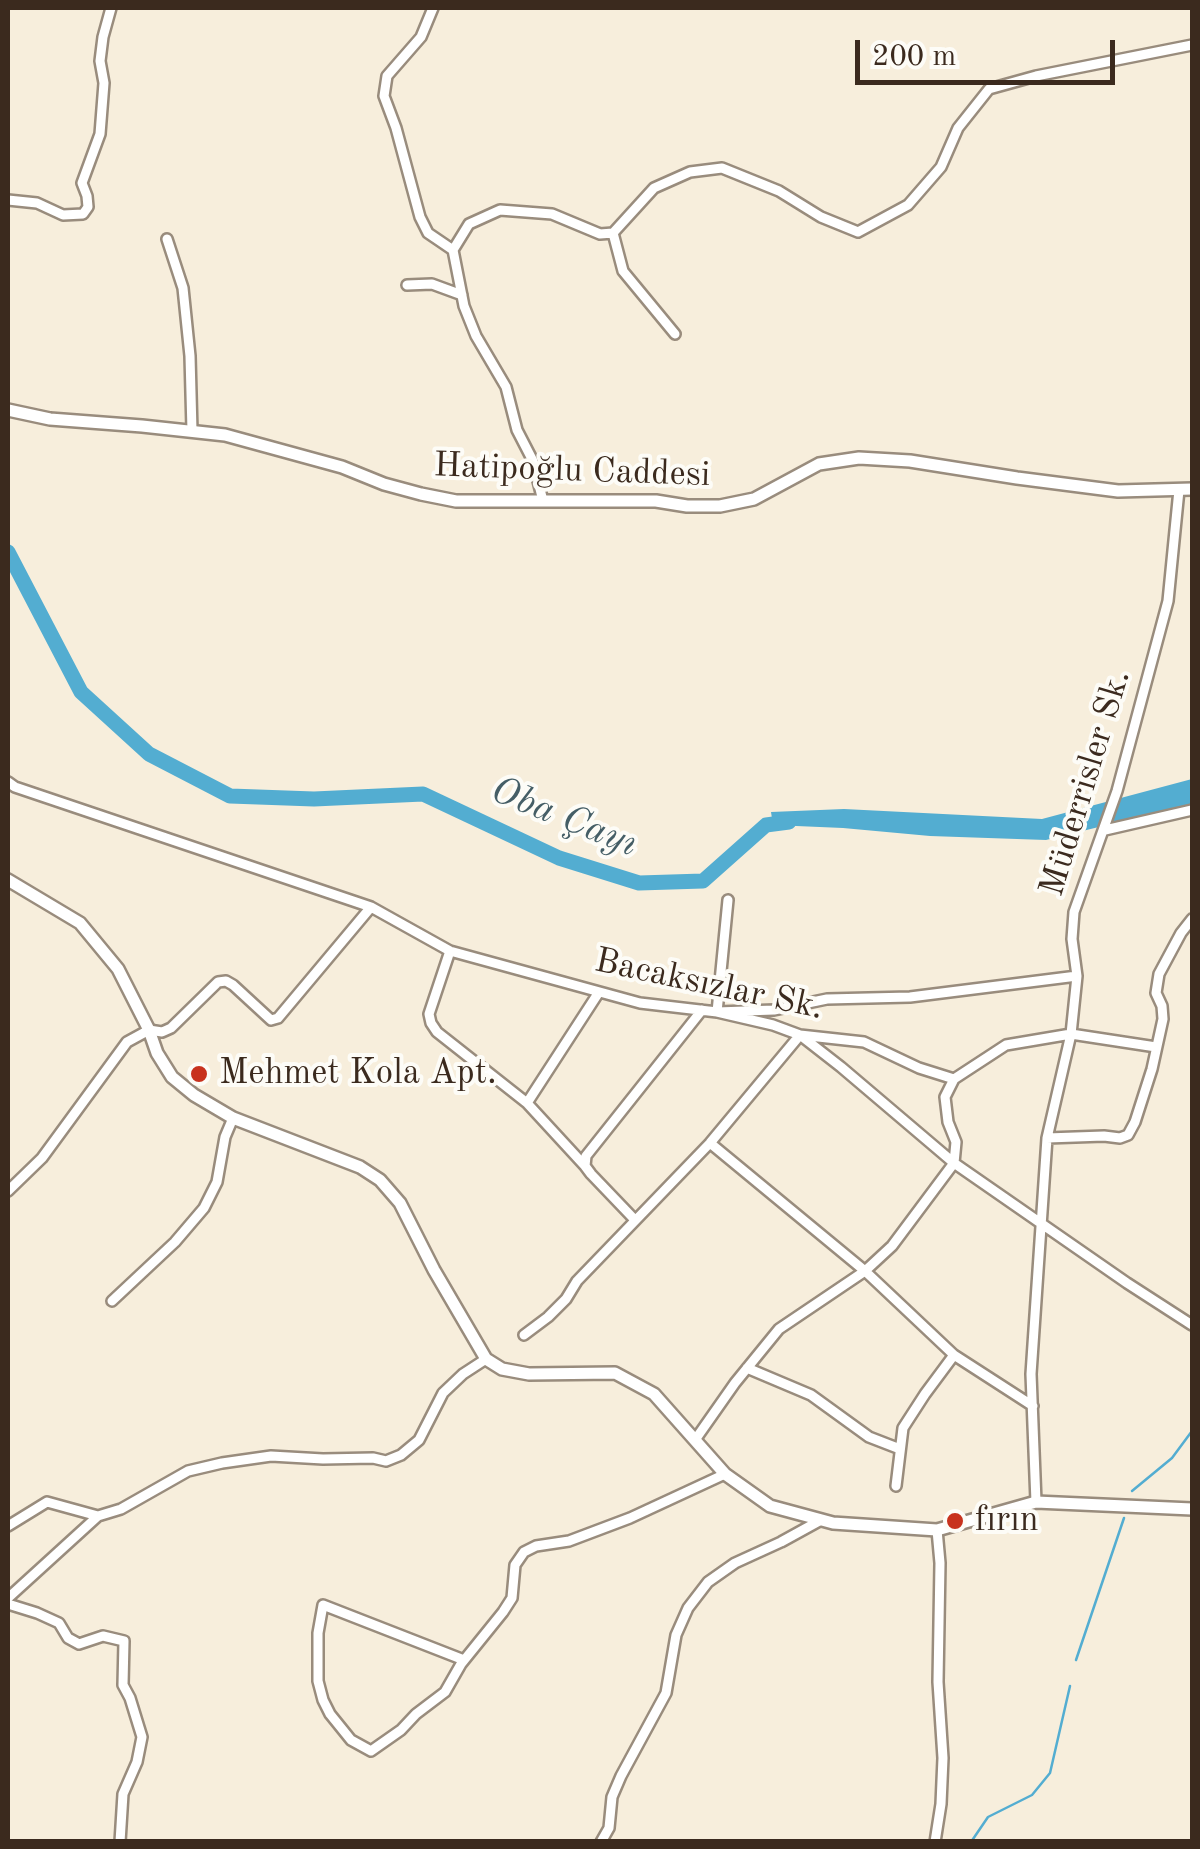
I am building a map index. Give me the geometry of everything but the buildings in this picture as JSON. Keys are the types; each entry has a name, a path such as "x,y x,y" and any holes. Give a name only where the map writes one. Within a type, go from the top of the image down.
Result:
{"street":[{"path":"8,200 37,203 62,215 83,214 88,207 82,183 100,134 104,83 100,62 111,8"},
{"path":"433,8 422,36 387,76 384,96 420,217 428,233 453,250"},
{"path":"542,501 533,461 517,430 506,387 476,336 462,295 453,250 469,224 500,210 552,214 600,234 613,233 654,188 690,172 722,168 780,191 820,217 858,232 908,205 941,167 958,128 989,89 1192,44"},
{"path":"613,233 623,271 675,334"},
{"path":"167,239 183,288 192,430"},
{"path":"407,285 432,284 462,295"},
{"name":"Hatipoğlu Caddesi","path":"8,410 50,419 226,435 342,467 384,484 456,501 656,501 720,506 754,499 819,464 860,458 910,461 1118,491 1186,489"},
{"name":"Müderrisler Sk.","path":"1036,1502 1031,1374 1048,1138 1071,1034 1078,976 1072,939 1074,912 1118,792 1168,600 1186,489"},
{"name":"Bacaksızlar Sk.","path":"8,782 371,908 450,951 640,1003 717,1012 774,1025 800,1036 864,1042 919,1068 954,1079"},
{"path":"1105,830 1192,810"},
{"path":"8,880 80,922 118,969 172,1077 233,1118 360,1168 380,1180 400,1203 486,1358 502,1369 529,1374 615,1373 654,1394 725,1474 770,1506 833,1523 936,1530 1036,1502 1192,1509"},
{"path":"728,900 717,1012 774,1010 827,1000 910,997 1078,976"},
{"path":"8,1191 42,1158 127,1042 149,1030 162,1032 171,1028 218,982 226,981 271,1020 278,1018 371,908"},
{"path":"1048,1138 1128,1135 1147,1086 1162,1019 1156,993 1160,974 1192,919"},
{"path":"450,951 429,1014 437,1032 527,1103 635,1220"},
{"path":"527,1103 599,992"},
{"path":"585,1166 586,1156 702,1010"},
{"path":"695,1440 779,1329 864,1271 892,1246 954,1163 956,1142 948,1122 945,1097 954,1079 1006,1045 1071,1034 1156,1047"},
{"path":"524,1335 548,1317 577,1281 710,1142 800,1036 954,1163 1192,1325"},
{"path":"112,1301 204,1208 217,1182 225,1137 233,1118"},
{"path":"710,1142 864,1271 954,1355 1033,1406"},
{"path":"896,1486 903,1428 954,1355"},
{"path":"120,1842 124,1794 142,1737 123,1685 124,1640 103,1636 79,1644 68,1638 58,1623 8,1601 98,1516 120,1509 188,1470 271,1456 386,1461 402,1455 418,1440 443,1393 486,1358"},
{"path":"747,1368 812,1395 869,1437 900,1450"},
{"path":"464,1660 323,1605 318,1633 318,1680 324,1700 351,1740 371,1750 446,1692 464,1660 512,1598 515,1564 524,1552 630,1518 725,1474"},
{"path":"8,1526 47,1502 98,1516"},
{"path":"606,1840 612,1797 666,1692 676,1635 688,1608 708,1582 735,1564 821,1520"},
{"path":"935,1842 944,1758 938,1682 940,1563 936,1530"}],"water":[{"path":"1192,779 1192,804 1046,840 773,825 771,812 844,809 1042,819"}],"waterway":[{"name":"Oba Çayı","path":"8,552 81,692 149,754 230,796 314,799 423,794 559,858 639,883 703,881 766,825 789,822"},
{"path":"1132,1491 1172,1458 1192,1431"},
{"path":"1076,1660 1124,1518"},
{"path":"971,1842 988,1817 1032,1795 1050,1773 1070,1686"}],"place":[{"name":"Mehmet Kola Apt.","path":"199,1074"},
{"name":"fırın","path":"955,1521"}]}
